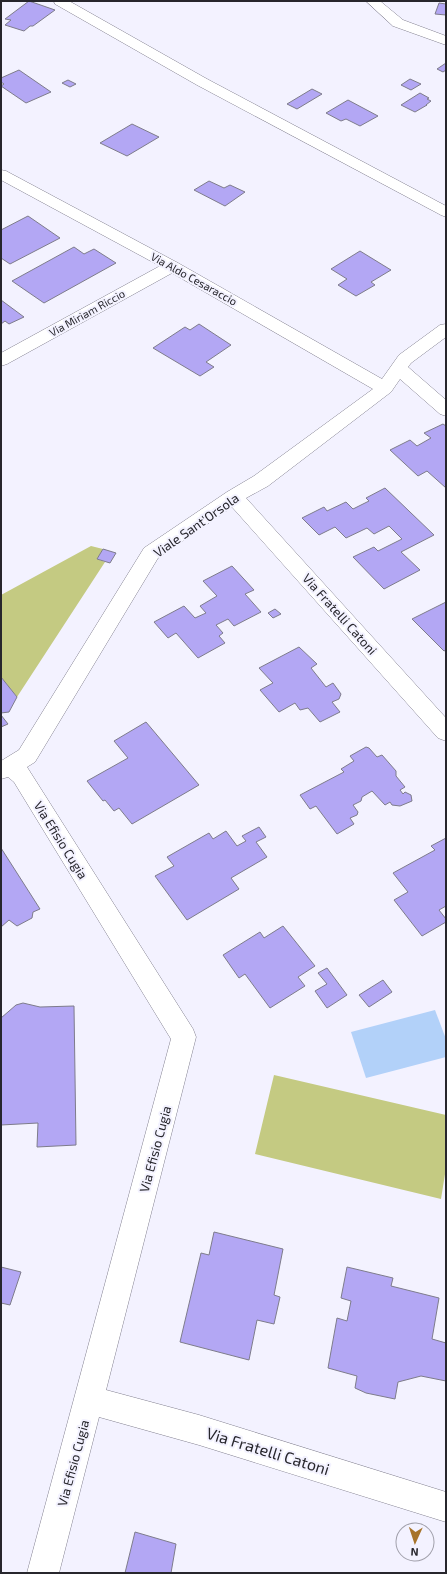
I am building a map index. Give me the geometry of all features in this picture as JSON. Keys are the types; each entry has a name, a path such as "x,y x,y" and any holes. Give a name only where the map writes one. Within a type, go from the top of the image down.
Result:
{"street":[{"path":"60,1 208,85 446,212"},
{"path":"372,1 398,23 446,41"},
{"name":"Via Aldo Cesaraccio","path":"1,174 172,266 385,388"},
{"name":"Via Miriam Riccio","path":"1,360 172,266"},
{"name":"Viale Sant'Orsola","path":"6,768 27,756 151,553 234,497 261,481 385,388 404,359 446,329"},
{"path":"398,368 446,410"},
{"name":"Via Fratelli Catoni","path":"234,497 446,732"},
{"name":"Via Efisio Cugia","path":"6,768 22,776 184,1037 90,1400 43,1573"},
{"name":"Via Fratelli Catoni","path":"90,1400 199,1430 446,1507"}],"green space":[{"path":"91,546 103,549 97,559 105,562 17,697 1,677 1,595"},
{"path":"274,1075 446,1115 446,1168 441,1199 255,1154"}],"water":[{"path":"435,1010 446,1039 446,1057 366,1078 351,1032"}],"building":[{"path":"29,1 55,10 24,31 5,25 11,20 5,19"},
{"path":"439,3 446,4 446,15 435,14"},
{"path":"446,63 446,70 443,72 437,69"},
{"path":"19,70 51,92 26,103 1,86 4,84 1,82 1,78"},
{"path":"410,79 421,84 411,90 401,85"},
{"path":"68,80 76,84 70,87 62,83"},
{"path":"312,89 322,94 297,109 287,104"},
{"path":"420,93 429,98 427,99 431,101 427,105 415,112 401,105"},
{"path":"348,100 378,116 360,126 346,119 341,121 326,113"},
{"path":"132,124 159,137 127,156 100,143"},
{"path":"209,181 224,188 230,185 245,192 225,206 194,190"},
{"path":"28,216 60,238 10,264 1,258 1,230"},
{"path":"74,247 84,254 94,249 116,263 44,303 12,281"},
{"path":"360,251 391,270 371,282 375,285 356,296 338,285 347,279 331,269"},
{"path":"1,300 24,317 9,324 5,321 1,324"},
{"path":"199,324 231,345 206,362 214,367 200,376 153,348 185,327 190,330"},
{"path":"443,424 446,426 446,488 427,471 418,476 390,450 410,440 417,446 431,438 424,433"},
{"path":"385,488 434,535 401,552 420,570 384,589 353,557 374,547 378,551 402,539 389,526 374,534 367,528 346,538 335,527 319,535 302,518 324,507 327,511 346,502 353,509 369,501 366,498"},
{"path":"103,549 116,553 110,563 97,559"},
{"path":"232,566 254,590 245,594 261,612 234,626 228,619 216,625 223,633 219,636 225,643 198,658 176,633 168,638 154,622 184,606 195,618 206,613 200,606 217,596 203,581"},
{"path":"446,602 446,650 444,651 412,619"},
{"path":"275,609 281,614 273,618 268,613"},
{"path":"299,647 317,664 311,668 326,687 333,683 341,694 339,699 332,702 340,712 320,722 308,708 300,710 295,703 279,712 260,690 273,683 259,668"},
{"path":"1,677 17,697 9,712 1,713"},
{"path":"1,715 8,724 1,727"},
{"path":"146,722 199,785 132,824 119,808 114,811 105,800 103,801 87,781 128,758 114,741"},
{"path":"366,747 369,748 377,757 382,755 396,771 396,776 405,787 400,790 403,794 405,792 411,795 412,801 400,806 392,805 390,802 385,805 372,791 362,797 361,801 353,805 358,812 357,815 350,818 354,824 337,834 316,806 310,809 300,795 344,772 341,769 354,761 350,756"},
{"path":"259,827 266,837 256,842 267,857 231,878 239,889 187,920 155,876 174,866 167,857 209,833 213,839 226,831 237,846 246,841 242,836"},
{"path":"446,838 446,906 439,910 446,919 446,922 422,936 394,900 408,892 393,873 435,850 431,846"},
{"path":"1,848 40,909 33,912 32,918 17,926 9,920 1,927"},
{"path":"283,926 315,966 298,977 305,986 270,1008 245,974 239,978 223,955 260,932 264,938"},
{"path":"327,968 347,995 327,1008 315,991 327,984 318,973"},
{"path":"383,980 392,992 369,1007 359,995"},
{"path":"23,1003 40,1007 74,1006 76,1145 37,1147 38,1123 1,1125 1,1018 16,1005"},
{"path":"214,1232 283,1249 274,1295 280,1297 274,1324 257,1320 249,1360 180,1342 201,1253 209,1255"},
{"path":"1,1267 21,1272 10,1305 1,1303"},
{"path":"347,1267 393,1278 391,1286 439,1298 432,1339 446,1343 446,1381 421,1376 398,1382 395,1399 366,1393 355,1388 357,1376 328,1368 337,1318 347,1321 351,1301 341,1298"},
{"path":"135,1532 176,1544 171,1573 125,1573"}]}
